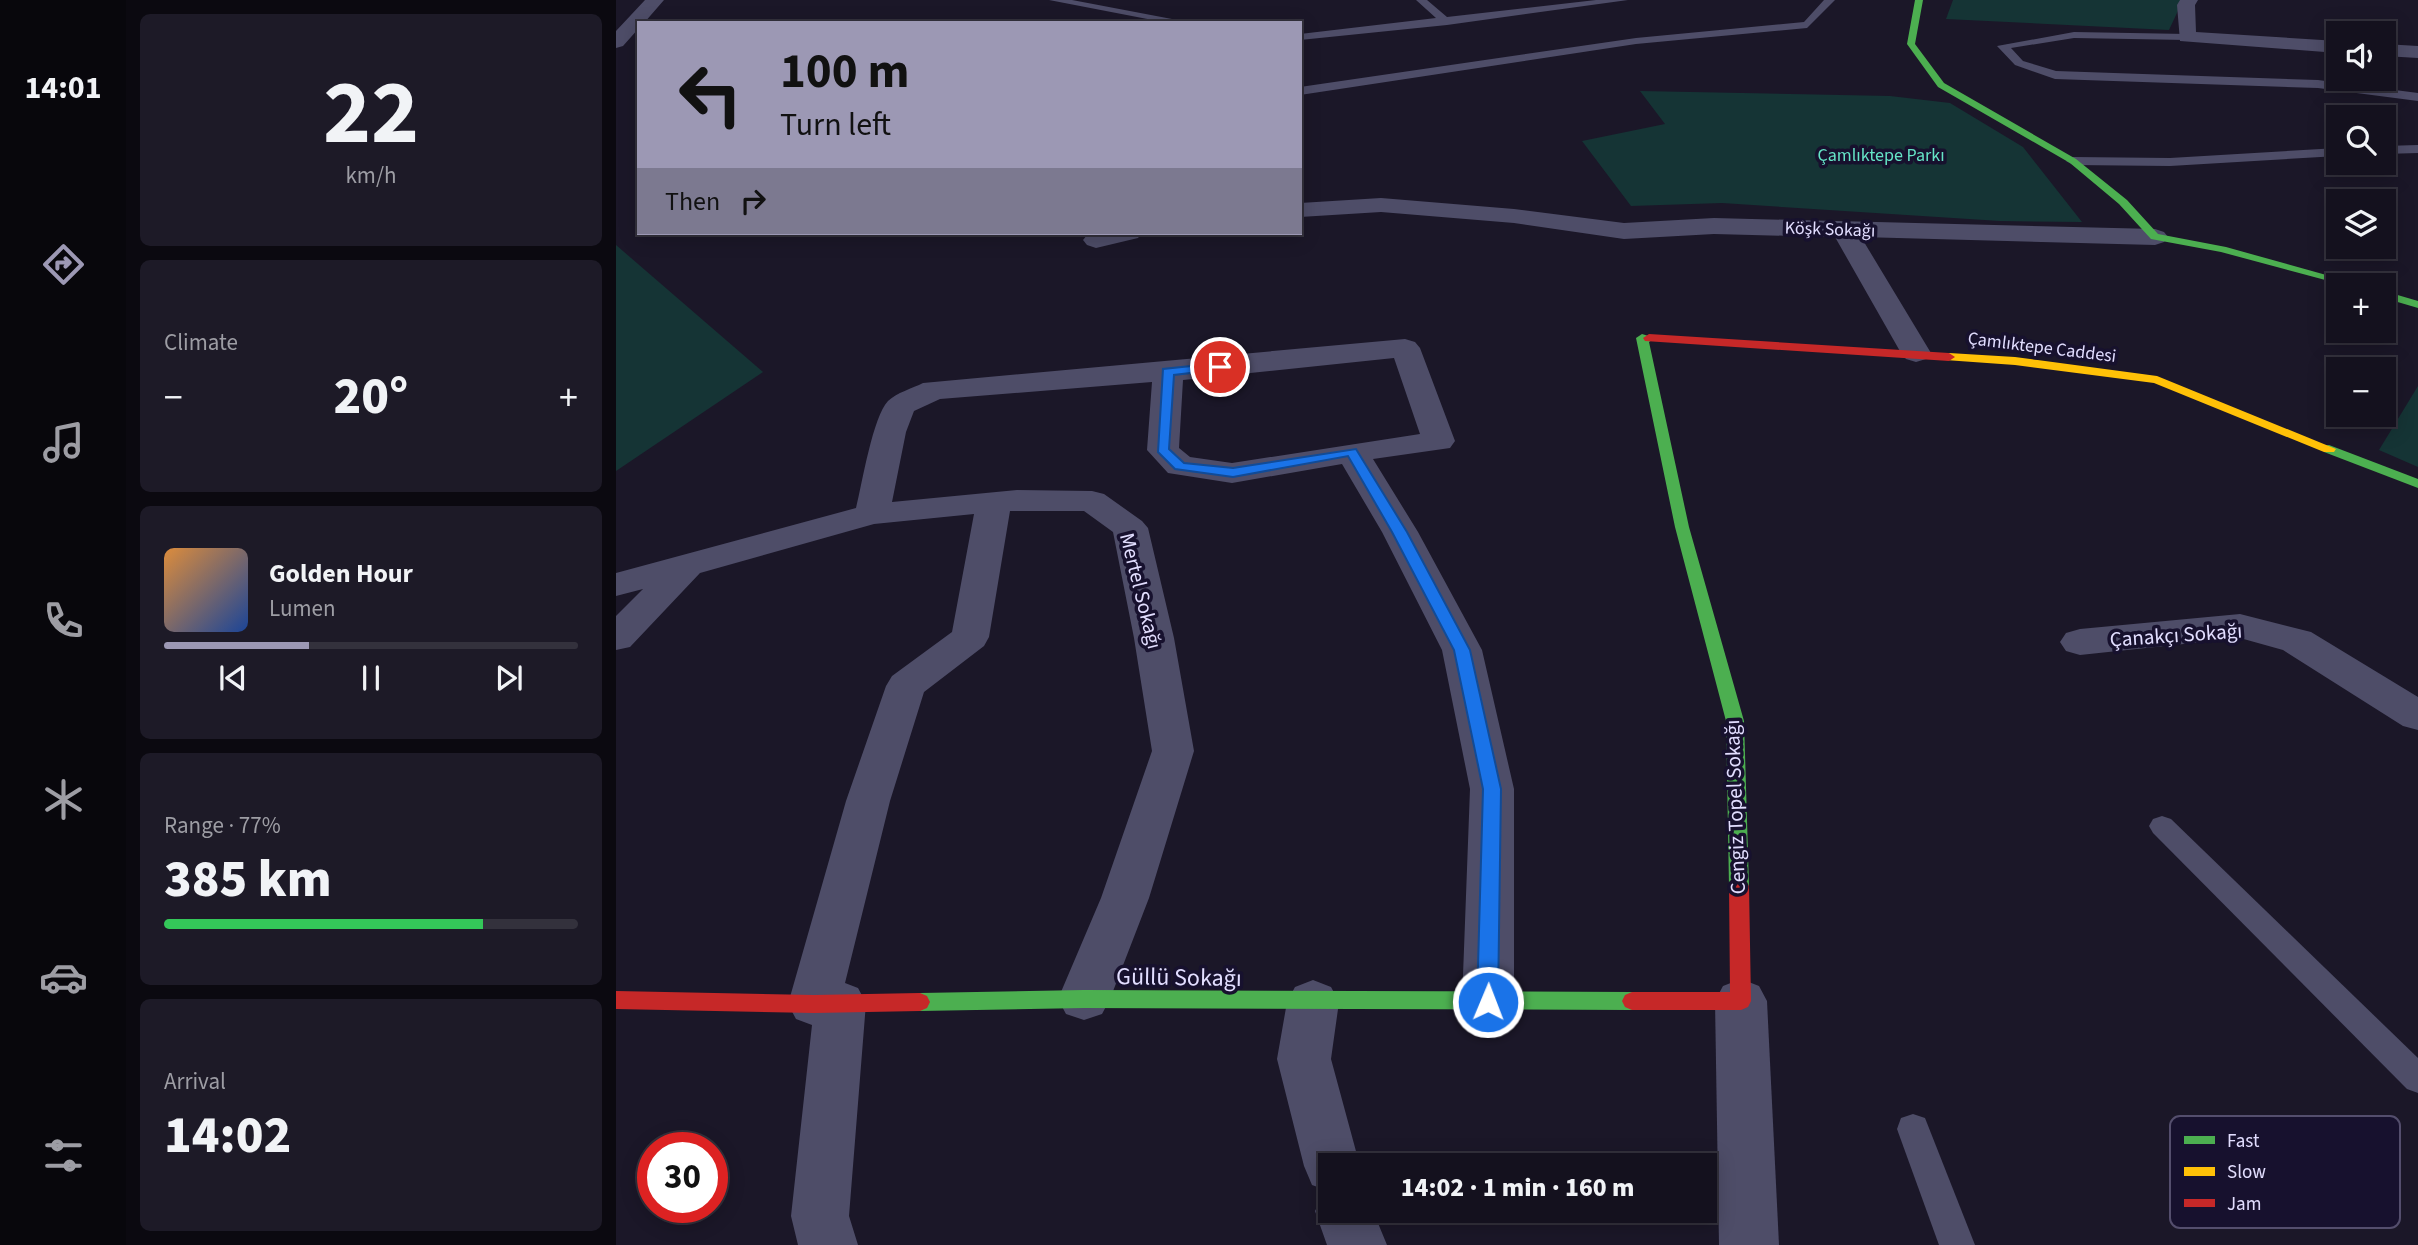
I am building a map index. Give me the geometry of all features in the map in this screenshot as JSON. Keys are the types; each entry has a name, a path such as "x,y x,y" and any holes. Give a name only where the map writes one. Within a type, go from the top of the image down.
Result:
{"street":[{"path":"616,42 655,0"},
{"path":"1919,0 1911,44 1941,85 2073,161 2123,202 2155,237"},
{"path":"2189,0 2186,5 2187,37 2326,46"},
{"path":"2396,51 2414,53"},
{"name":"Köşk Sokağı","path":"1302,209 1381,205 1514,216 1624,231 1714,226 2155,237 2222,249 2326,277"},
{"path":"1844,230 1916,353"},
{"path":"1096,240 1120,235"},
{"path":"2396,298 2418,305"},
{"name":"Çamlıktepe Caddesi","path":"1642,338 1860,353 1916,353 2014,360 2157,380 2418,484"},
{"name":"Cengiz Topel Sokağı","path":"1642,338 1682,527 1735,721 1749,1245"},
{"path":"872,514 890,432 900,407 934,390 1168,372 1405,348 1439,441 1233,472 1180,466 1163,450 1168,372"},
{"path":"1352,452 1400,532 1462,650 1492,789 1488,1002"},
{"name":"Mertel Sokağı","path":"616,585 872,514 994,502 1092,501 1130,528 1154,638 1173,751 1125,898 1084,999"},
{"path":"828,1245 820,1216 827,1003 868,801 906,686 970,637 994,502"},
{"path":"616,638 688,565"},
{"name":"Çanakçı Sokağı","path":"2080,642 2240,626 2297,641 2418,716"},
{"name":"Güllü Sokağı","path":"616,1000 827,1003 1084,999 1313,1002 1741,1001"},
{"path":"1313,1002 1304,1059 1329,1153"},
{"path":"1349,1223 1357,1245"}],"lane":[{"path":"1054,0 1176,21"},
{"path":"1420,0 1447,22"},
{"path":"1302,37 1623,0"},
{"path":"1302,92 1636,41 1807,25 1830,0"},
{"path":"2187,37 2074,35 2033,39 2003,46 2019,63 2055,75 2318,84 2418,97"},
{"path":"2396,150 2418,149"},
{"path":"2073,161 2170,162 2326,153"},
{"path":"2162,826 2418,1079"},
{"path":"1913,1129 1957,1245"}],"green space":[{"path":"1953,0 2183,0 2169,30 1946,19"},
{"name":"Çamlıktepe Parkı","path":"1640,91 1890,96 1950,103 2023,147 2082,222 2000,221 1722,203 1631,206 1582,141 1665,124"},
{"path":"616,245 763,372 616,471"},
{"path":"2418,386 2418,467 2379,450 2393,427 2396,427 2396,422"}],"traffic: fast":[{"path":"1919,0 1911,44 1941,85 2073,161 2123,202 2155,237 2222,249 2326,277"},
{"path":"2396,298 2418,305"},
{"path":"1649,338 1642,338 1682,527 1735,721 1739,886"},
{"path":"2329,449 2418,484"},
{"path":"920,1002 1084,999 1632,1001"}],"traffic: slow":[{"path":"1949,357 2015,361 2157,380 2329,449"}],"traffic: jam":[{"path":"1649,338 1949,357"},
{"path":"1632,1001 1741,1001 1739,886"},
{"path":"616,1000 814,1004 920,1002"}],"route":[{"path":"1220,367 1168,372 1163,414 1163,450 1180,466 1233,472 1352,452 1400,532 1462,650 1492,789 1488,1002"}]}
